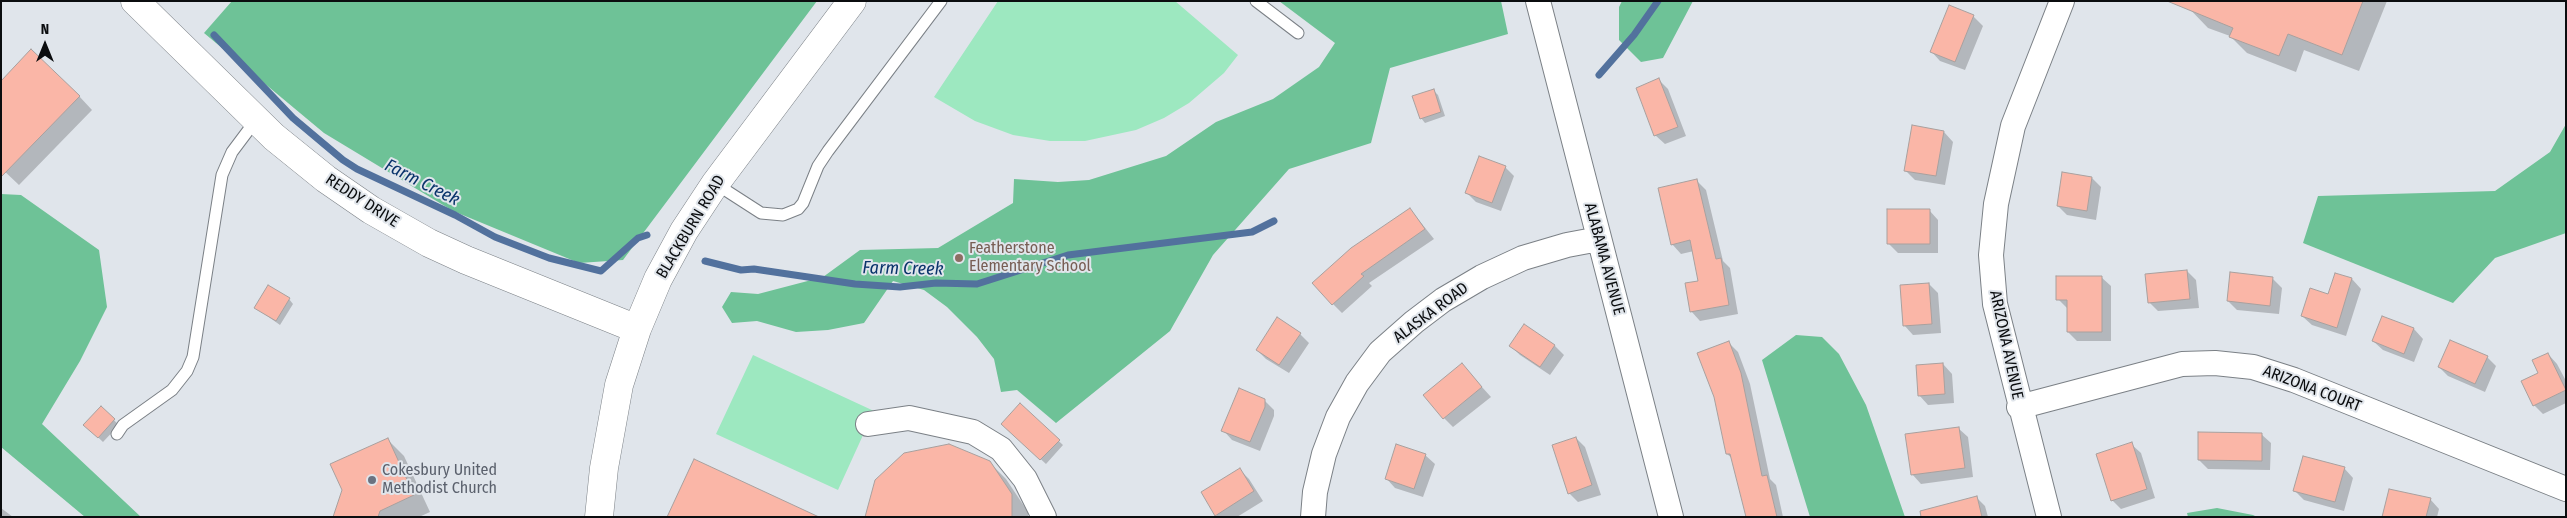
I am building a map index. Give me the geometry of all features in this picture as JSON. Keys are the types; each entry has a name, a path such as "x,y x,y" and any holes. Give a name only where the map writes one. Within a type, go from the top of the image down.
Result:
{"street":[{"name":"REDDY DRIVE","path":"135,1 256,120 326,179 371,210 429,243 512,281 637,329"},
{"name":"BLACKBURN ROAD","path":"599,517 611,421 619,385 637,329 666,263 684,231 715,184 852,1"},
{"name":"ALABAMA AVENUE","path":"1538,1 1671,517"},
{"name":"ARIZONA AVENUE","path":"2048,517 2019,407 1995,304 1992,255 1996,204 2013,126 2062,1"},
{"name":"ALASKA ROAD","path":"1313,517 1315,492 1324,454 1338,417 1357,383 1380,352 1436,305 1482,277 1523,258 1567,245 1599,239"},
{"name":"ARIZONA COURT","path":"2019,407 2182,364 2214,363 2253,367 2294,380 2566,490"},
{"path":"868,424 909,418 973,432 1001,449 1025,479 1044,517"}],"lane":[{"path":"715,184 761,213 783,215 798,209 803,203 818,166 828,151 941,1"},
{"path":"1256,1 1298,33"},
{"path":"117,434 123,424 172,390 187,371 193,357 222,175 232,152 256,120"}],"green space":[{"path":"232,1 817,1 623,260 579,263 453,211 324,133 204,33"},
{"path":"998,1 1175,1 1238,55 1224,73 1189,103 1164,118 1136,130 1085,141 1050,141 1013,135 975,121 934,97"},
{"path":"1279,1 1501,1 1508,34 1390,68 1371,143 1289,169 1213,255 1170,331 1056,423 1017,390 1001,392 994,359 977,337 947,307 924,290 893,281 864,323 828,330 796,332 757,321 732,323 722,307 731,292 758,294 823,277 860,250 938,248 1013,203 1014,179 1058,182 1089,180 1166,156 1216,122 1273,99 1319,67 1335,43"},
{"path":"1622,1 1693,1 1663,58 1641,62 1619,40 1619,7"},
{"path":"2566,124 2566,233 2495,258 2453,303 2303,243 2318,196 2495,191 2550,152"},
{"path":"1,194 21,195 99,250 107,307 80,361 42,424 141,517 85,517 1,447"},
{"path":"1796,335 1822,337 1839,354 1866,405 1905,517 1810,517 1762,360"},
{"path":"753,355 874,411 838,490 716,434"},
{"path":"2217,508 2257,517 2188,517 2187,513"}],"building":[{"path":"2167,1 2363,1 2342,55 2288,34 2279,56 2229,37 2233,28"},
{"path":"1949,5 1974,15 1955,62 1930,52"},
{"path":"31,49 80,96 1,177 1,81"},
{"path":"1659,78 1678,127 1654,136 1636,88"},
{"path":"1434,89 1441,112 1420,119 1412,96"},
{"path":"1912,125 1944,131 1936,176 1904,171"},
{"path":"1479,156 1506,166 1492,203 1465,193"},
{"path":"2062,172 2092,177 2087,211 2057,206"},
{"path":"1697,179 1716,259 1721,258 1729,305 1690,312 1685,283 1698,281 1690,240 1671,245 1658,188"},
{"path":"1410,208 1425,229 1361,274 1364,276 1332,305 1312,283 1351,248"},
{"path":"1887,209 1930,209 1930,244 1887,244"},
{"path":"2187,270 2190,299 2148,303 2145,274"},
{"path":"2230,272 2273,277 2270,306 2227,301"},
{"path":"2335,273 2352,278 2337,328 2301,316 2310,288 2328,294"},
{"path":"2056,276 2102,276 2102,332 2067,332 2067,300 2056,300"},
{"path":"1929,283 1932,324 1903,326 1900,285"},
{"path":"268,285 290,298 276,321 254,308"},
{"path":"2382,316 2414,328 2404,354 2372,341"},
{"path":"1277,317 1301,333 1279,365 1256,350"},
{"path":"1524,324 1555,345 1540,367 1509,346"},
{"path":"2450,340 2488,356 2475,384 2438,367"},
{"path":"1729,341 1741,373 1762,476 1767,475 1777,517 1746,517 1730,454 1726,454 1714,397 1697,353"},
{"path":"2548,353 2566,390 2533,406 2521,381 2538,373 2532,360"},
{"path":"1462,363 1482,387 1443,419 1423,395"},
{"path":"1943,363 1945,394 1918,396 1916,365"},
{"path":"1239,388 1265,399 1265,407 1250,442 1221,431"},
{"path":"1020,403 1060,440 1040,460 1001,424"},
{"path":"101,406 115,419 98,438 83,425"},
{"path":"1959,427 1965,468 1911,475 1905,434"},
{"path":"2198,432 2262,433 2262,461 2198,460"},
{"path":"1576,437 1592,485 1568,494 1552,445"},
{"name":"Cokesbury United Methodist Church","path":"388,438 414,495 380,511 378,517 333,517 342,490 330,464"},
{"path":"2132,442 2147,489 2111,501 2096,454"},
{"path":"949,444 990,461 1012,494 1012,517 865,517 875,480 904,453"},
{"path":"1396,444 1426,454 1414,489 1385,479"},
{"path":"2303,456 2345,467 2335,502 2293,491"},
{"path":"694,459 819,517 667,517"},
{"path":"1240,468 1254,491 1215,516 1201,492"},
{"path":"2389,489 2431,498 2426,517 2382,517"},
{"path":"1977,496 1982,517 1921,517 1920,511"}],"waterway":[{"name":"Farm Creek","path":"1599,75 1634,35 1658,1"},
{"name":"Farm Creek","path":"214,35 293,118 343,160 357,169 455,215 495,237 549,258 601,271 638,238 647,235"},
{"name":"Farm Creek","path":"705,261 741,270 754,269 855,284 900,287 936,283 977,284 1068,255 1252,232 1274,221"}],"place":[{"name":"Featherstone Elementary School","path":"959,258"},
{"name":"Cokesbury United Methodist Church","path":"372,480"}]}
